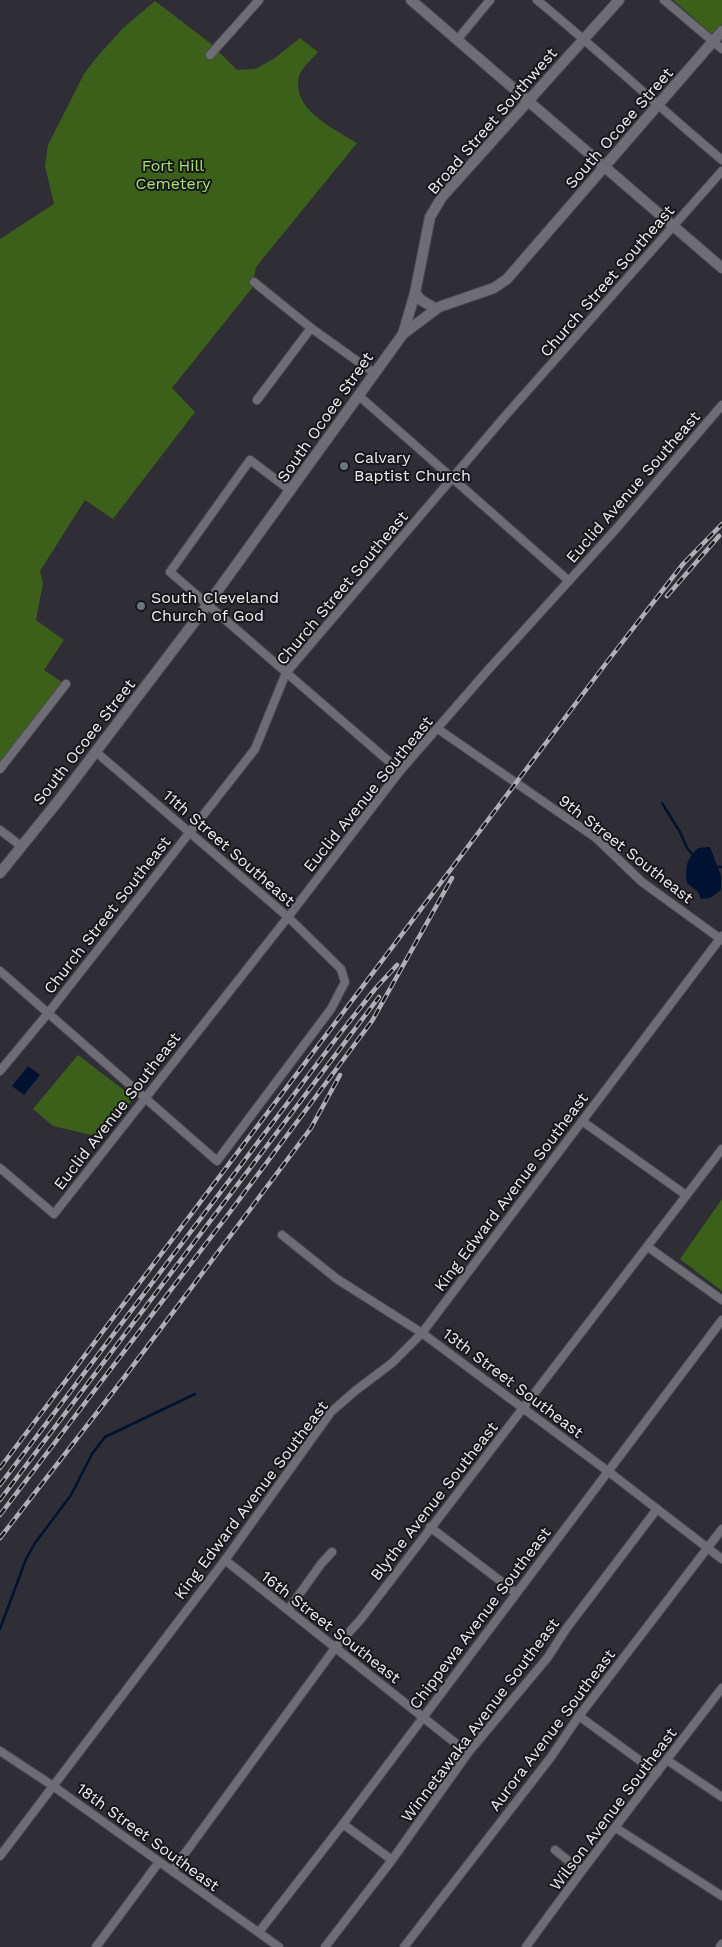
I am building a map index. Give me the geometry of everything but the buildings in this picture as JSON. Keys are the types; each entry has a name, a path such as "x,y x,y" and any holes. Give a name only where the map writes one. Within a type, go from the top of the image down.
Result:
{"street":[{"path":"210,55 259,0"},
{"path":"411,0 722,268"},
{"path":"457,40 490,0"},
{"path":"537,0 722,160"},
{"name":"Broad Street Southwest","path":"403,334 415,293 430,218 442,197 619,0"},
{"path":"664,0 722,49"},
{"name":"South Ocoee Street","path":"0,873 96,752 208,604 403,334 436,308 494,288 507,279 722,30"},
{"name":"Church Street Southeast","path":"0,1070 49,1012 255,749 286,673 506,416 722,171"},
{"path":"254,282 311,328 374,373"},
{"path":"415,293 421,300 436,308"},
{"path":"257,400 311,328"},
{"path":"358,395 569,581"},
{"name":"Euclid Avenue Southeast","path":"0,1168 54,1214 288,917 400,771 722,405"},
{"path":"292,490 250,460 170,572 400,771"},
{"path":"0,769 66,684"},
{"name":"9th Street Southeast","path":"438,729 596,838 642,882 721,938"},
{"name":"11th Street Southeast","path":"96,752 288,917 341,969 345,982 331,1009 217,1161 145,1098"},
{"path":"0,830 21,846"},
{"name":"King Edward Avenue Southeast","path":"0,1856 225,1560 331,1412 392,1363 422,1332 721,938"},
{"path":"0,971 145,1098"},
{"path":"582,1121 686,1195"},
{"name":"Blythe Avenue Southeast","path":"172,1872 335,1648 361,1619 722,1149"},
{"name":"13th Street Southeast","path":"282,1235 337,1279 422,1332 722,1559"},
{"path":"648,1247 722,1300"},
{"name":"Chippewa Avenue Southeast","path":"259,1932 424,1717 722,1320"},
{"name":"Winnetawaka Avenue Southeast","path":"325,1947 392,1860 468,1753 548,1657 566,1629 658,1509"},
{"path":"430,1527 516,1592"},
{"name":"Aurora Avenue Southeast","path":"404,1947 551,1757 722,1529"},
{"path":"288,1610 321,1564 332,1552"},
{"name":"16th Street Southeast","path":"225,1560 468,1753"},
{"name":"Wilson Avenue Southeast","path":"529,1946 581,1871 722,1688"},
{"path":"580,1716 658,1773"},
{"name":"18th Street Southeast","path":"0,1751 53,1786 279,1947"},
{"path":"667,1760 722,1797"},
{"path":"343,1824 392,1860"},
{"path":"616,1828 722,1896"},
{"path":"555,1850 581,1871"},
{"path":"96,1947 159,1862"}],"green space":[{"path":"673,0 722,0 722,24 713,35"},
{"name":"Fort Hill Cemetery","path":"155,1 210,43 237,70 255,69 275,58 300,38 318,52 300,74 298,88 301,99 316,117 357,143 256,267 252,288 172,388 195,412 113,519 85,500 40,571 43,583 36,620 64,640 44,670 63,683 0,764 0,239 54,204 45,166 48,145 84,74 123,28"},
{"path":"78,1055 134,1098 100,1137 53,1126 33,1109"},
{"path":"722,1199 722,1291 680,1259"}],"water":[{"path":"710,847 721,876 721,890 710,898 701,899 698,892 687,883 686,868 691,856 698,848"},
{"path":"28,1066 40,1075 24,1095 12,1086"}],"waterway":[{"path":"662,803 680,832 687,848 693,855"},
{"path":"716,867 722,867"},
{"path":"0,1629 26,1559 35,1543 71,1495 92,1454 105,1437 195,1394"}],"railway":[{"path":"0,1468 607,662 683,564 722,524"},
{"path":"667,596 719,536"},
{"path":"0,1515 372,1021 452,878"},
{"path":"0,1485 338,1036 375,989 397,965"},
{"path":"0,1500 379,997"},
{"path":"0,1538 123,1379 311,1128 340,1075"}],"place":[{"name":"Calvary Baptist Church","path":"344,466"},
{"name":"South Cleveland Church of God","path":"141,606"}]}
